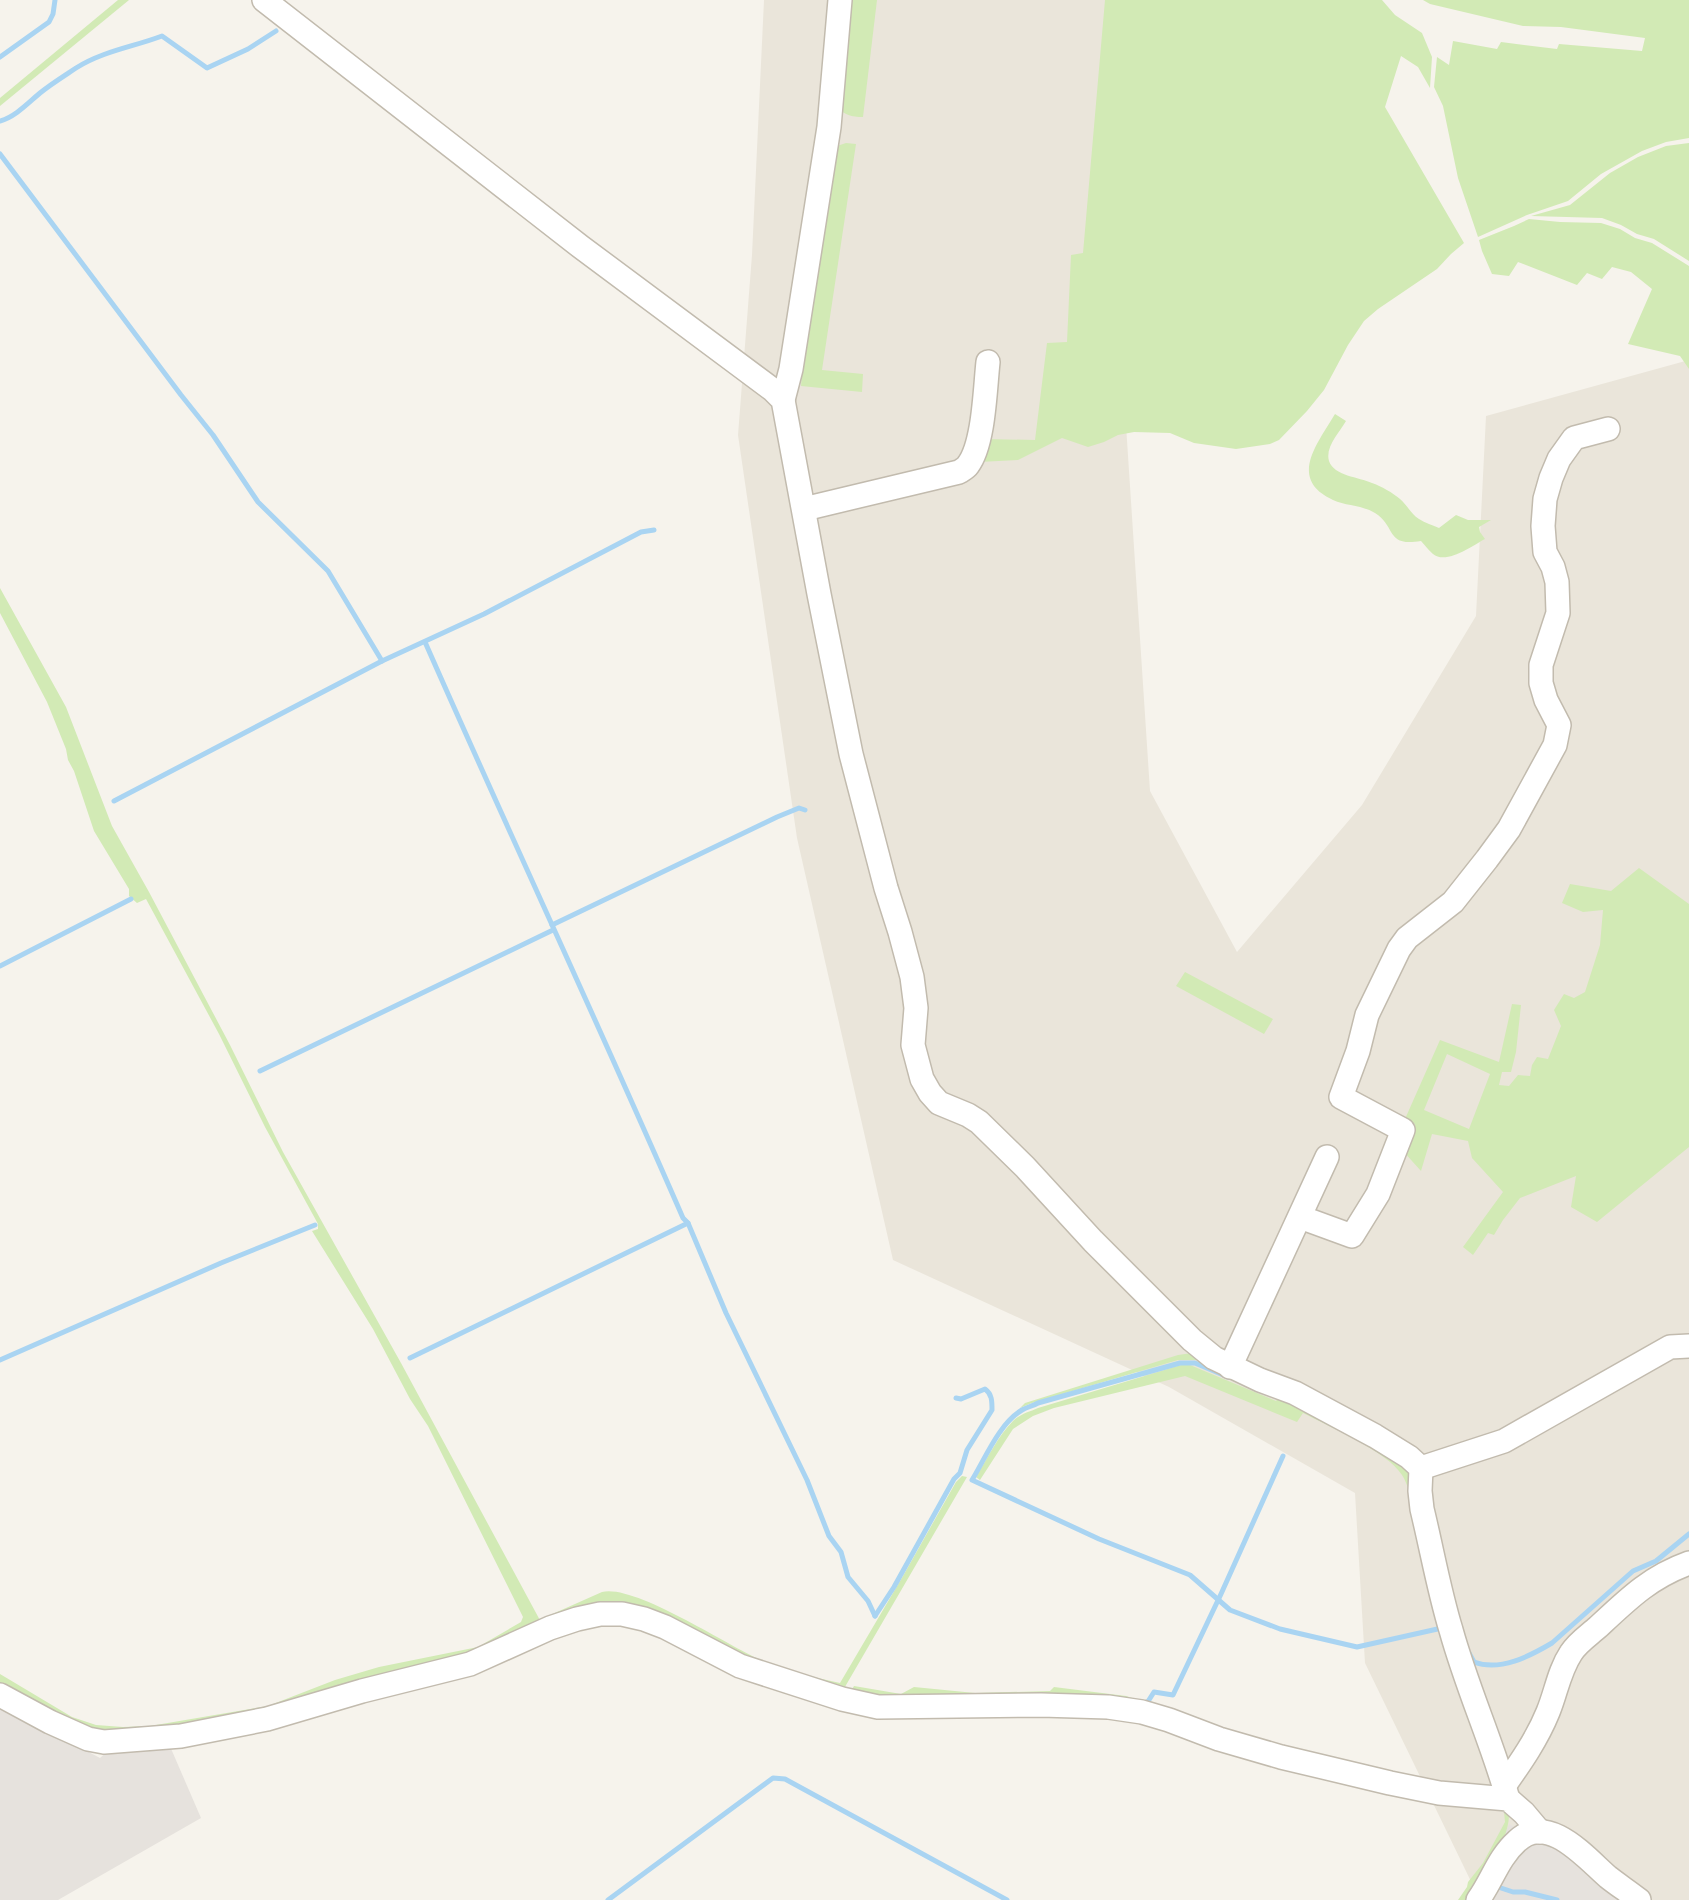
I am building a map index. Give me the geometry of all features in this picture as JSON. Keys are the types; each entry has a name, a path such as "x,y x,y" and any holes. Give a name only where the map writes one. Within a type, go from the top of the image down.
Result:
{"street":[{"path":"264,0 581,247 774,390 783,400"},
{"path":"840,0 829,127 791,369 783,400 851,754 912,977 916,1008 913,1045 922,1079 939,1103 979,1122 1093,1241 1192,1340 1214,1358 1306,1399 1374,1436 1409,1457 1421,1468 1422,1509 1450,1629 1464,1672 1500,1768 1506,1793 1541,1832"},
{"path":"804,509 959,472 968,467 982,424 988,362"},
{"path":"1300,1217 1352,1236 1378,1194 1403,1130 1341,1097 1358,1051 1367,1015 1399,949 1407,938 1452,902 1487,859 1508,829 1555,745 1559,725 1546,700 1541,683 1541,665 1558,613 1557,582 1545,552 1545,499 1559,459 1574,438 1608,429"},
{"path":"1230,1367 1327,1157"},
{"path":"1421,1468 1504,1441 1670,1347 1689,1346"},
{"path":"1506,1793 1549,1711 1564,1665 1573,1650 1633,1594 1653,1579 1689,1563"},
{"path":"0,1695 88,1739 104,1742 181,1736 267,1719 362,1691 470,1664 568,1622 600,1614 622,1614 665,1627 740,1666 842,1699 878,1707 1041,1705 1142,1712 1219,1740 1390,1783 1439,1793 1506,1793"},
{"path":"1478,1900 1500,1861 1517,1840 1528,1832 1560,1836 1639,1900"}],"shaded area":[{"path":"764,0 1195,0 1121,349 1150,791 1237,952 1362,805 1476,616 1486,416 1689,360 1689,1900 1480,1900 1365,1663 1355,1493 1169,1387 893,1260 797,838 738,435 752,255"},
{"path":"0,1705 100,1758 108,1751 169,1744 201,1818 58,1900 0,1900"},
{"path":"1509,1824 1562,1851 1622,1900 1468,1900 1494,1860"}],"green space":[{"path":"118,0 129,0 0,106 0,98"},
{"path":"848,0 877,0 863,117 848,115 837,107"},
{"path":"1105,0 1382,0 1395,15 1422,33 1432,57 1430,88 1418,67 1401,56 1385,107 1464,243 1437,269 1364,321 1324,390 1279,440 1236,449 1194,443 1170,433 1134,432 1118,435 1088,447 1062,438 1018,460 979,462 985,439 1035,440 1047,343 1067,342 1071,255 1083,253"},
{"path":"1423,0 1689,0 1689,138 1666,142 1642,151 1601,174 1568,201 1527,215 1478,237 1458,178 1443,106 1434,87 1437,57 1449,65 1453,41 1497,49 1501,42 1557,49 1559,44 1642,51 1645,38 1561,27 1523,26 1430,4"},
{"path":"1689,143 1689,261 1654,239 1602,218 1531,216 1570,205 1610,173 1638,157 1666,146"},
{"path":"856,144 822,370 863,374 862,392 801,386 837,146"},
{"path":"1529,219 1601,223 1652,243 1689,266 1689,369 1680,356 1628,344 1652,289 1631,272 1612,267 1602,279 1587,273 1577,285 1518,262 1509,276 1492,274 1479,240"},
{"path":"1335,414 1346,421 1329,451 1329,461 1336,470 1387,490 1400,499 1416,517 1439,528 1456,515 1468,520 1491,520 1479,527 1485,539 1452,556 1438,557 1421,541 1410,542 1396,538 1382,518 1375,513 1338,502 1319,491 1312,482 1310,460"},
{"path":"0,588 66,707 112,826 230,1045 283,1152 542,1624 506,1643 276,1713 101,1735 0,1687 0,1674 72,1717 96,1725 150,1726 268,1706 335,1680 379,1667 478,1647 521,1622 523,1617 428,1426 410,1399 373,1329 312,1231 318,1229 318,1224 146,899 137,903 129,896 129,889 94,831 47,702 0,613"},
{"path":"1639,868 1689,904 1689,1147 1597,1222 1571,1207 1576,1176 1520,1198 1494,1235 1488,1233 1473,1255 1463,1247 1503,1192 1472,1158 1468,1141 1432,1134 1421,1171 1403,1151 1415,1124 1405,1119 1440,1040 1499,1062 1512,1004 1521,1005 1516,1052 1511,1072 1502,1072 1499,1085 1509,1086 1518,1075 1530,1076 1537,1057 1548,1059 1561,1026 1554,1010 1564,994 1574,998 1585,992 1600,945 1603,910 1583,912 1562,903 1570,884 1611,891","holes":["1447,1054 1490,1074 1469,1129 1424,1110"]},
{"path":"1185,972 1273,1019 1264,1034 1176,986"},
{"path":"1200,1353 1229,1369 1282,1391 1373,1439 1413,1467 1417,1473 1416,1488 1420,1511 1446,1624 1437,1625 1409,1490 1395,1466 1357,1440 1303,1413 1297,1422 1185,1376 1054,1408 1033,1416 1013,1429 980,1480 976,1477 1002,1434 1022,1415 1181,1365 1190,1365 1276,1401 1280,1396 1200,1360 1178,1360 1020,1408 1025,1403 1178,1355"},
{"path":"962,1476 967,1477 842,1692 799,1680 657,1617 550,1620 548,1616 602,1592 617,1592 658,1606 761,1660 840,1683 956,1482"},
{"path":"854,1686 901,1694 914,1687 975,1693 1050,1691 1054,1687 1126,1696 1145,1702 942,1701 849,1694"},
{"path":"1504,1811 1509,1816 1508,1826 1499,1849 1468,1900 1458,1900 1483,1863 1505,1822"}],"waterway":[{"path":"0,57 49,22 55,0"},
{"path":"0,121 16,113 76,68 118,50 162,36 207,68 248,49 276,31"},
{"path":"0,154 213,435 258,502 328,571 382,661"},
{"path":"114,801 382,661 484,614 641,532 654,530"},
{"path":"425,642 683,1218 688,1223 726,1313 807,1480 829,1536 841,1552 848,1577 868,1601 875,1616"},
{"path":"552,925 777,817 799,808 805,810"},
{"path":"0,966 131,899"},
{"path":"260,1071 553,930"},
{"path":"410,1358 688,1223"},
{"path":"0,1360 221,1263 315,1225"},
{"path":"1228,1377 1195,1363 1180,1363 1038,1403 1022,1410 1006,1424 972,1480 1099,1539 1190,1575 1230,1610 1280,1629 1357,1647 1442,1628"},
{"path":"875,1616 960,1473 967,1450 992,1410 992,1401 985,1389 961,1399 956,1398"},
{"path":"1147,1703 1154,1692 1173,1695 1283,1456"},
{"path":"1469,1653 1474,1662 1494,1665 1515,1661 1543,1648 1633,1571 1656,1561 1689,1534"},
{"path":"608,1900 773,1778 785,1779 1007,1900"},
{"path":"1495,1886 1557,1900"}]}
